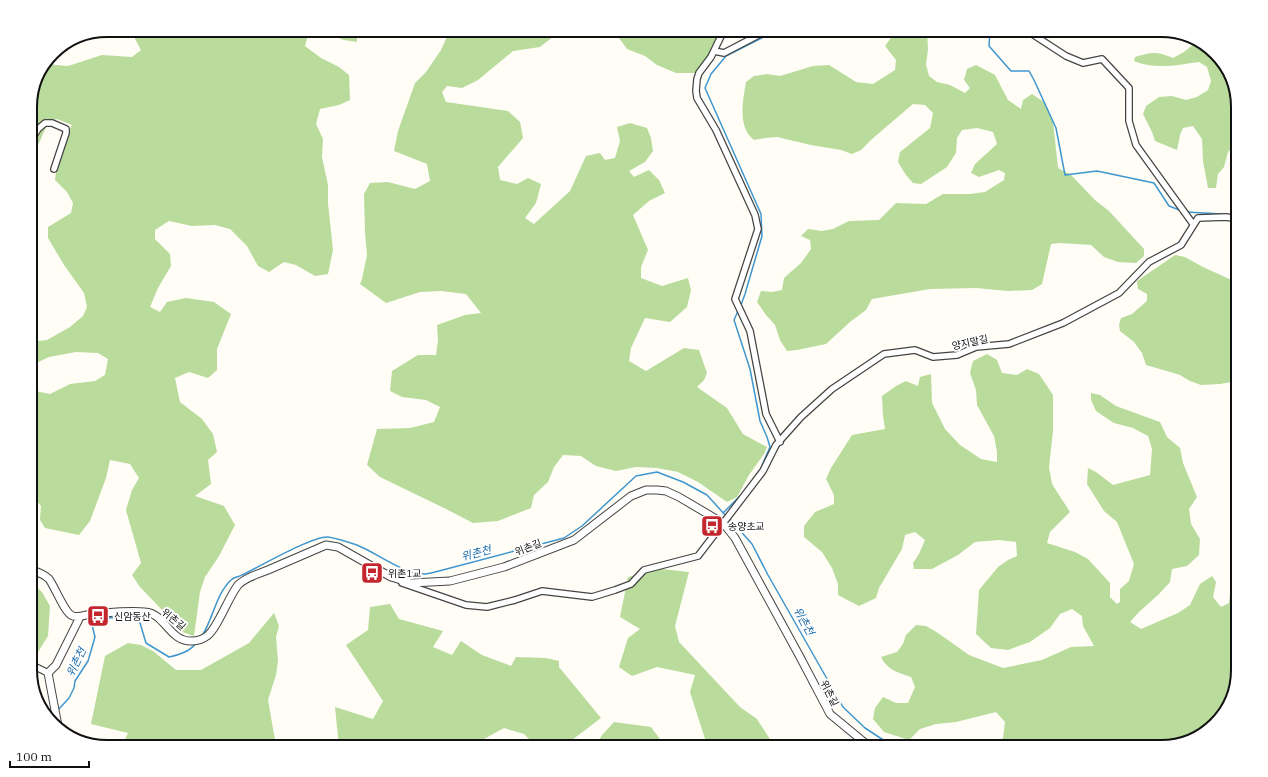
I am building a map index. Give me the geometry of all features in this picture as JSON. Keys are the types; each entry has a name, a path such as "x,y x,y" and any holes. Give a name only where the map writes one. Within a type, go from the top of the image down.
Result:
{"street":[{"path":"721,37 714,51 699,73 696,91 697,98 716,130 737,175 758,229 735,299 750,331 766,414 780,442"},
{"path":"714,51 724,53 755,37"},
{"path":"1037,37 1066,56 1083,64 1102,59 1118,76 1128,88 1129,120 1136,146 1193,224 1198,218 1231,218"},
{"path":"37,131 45,123 52,123 66,129 54,169"},
{"name":"양지말길","path":"398,579 403,584 459,603 487,607 542,591 592,597 631,584 644,570 698,556 764,471 776,445 801,417 832,388 884,354 915,350 933,357 957,355 976,347 1009,344 1063,323 1119,292 1149,262 1181,245 1193,224"},
{"name":"위촌길","path":"80,617 107,613 147,612 158,617 170,632 185,640 193,641 207,636 212,631 230,596 242,582 326,545 338,547 391,577 411,583 450,581 504,567 574,540 631,496 646,490 666,491 724,522 735,538 830,714 862,740"},
{"path":"37,572 48,578 61,599 66,611 72,616 80,617 56,665 48,673"},
{"path":"37,668 48,673"},
{"path":"48,673 57,717"}],"green space":[{"path":"134,37 307,37 305,46 321,58 339,67 349,75 350,100 339,105 320,109 316,124 323,139 322,157 328,185 328,203 333,250 328,274 315,276 296,265 284,262 269,272 258,266 247,246 230,229 215,225 192,226 169,221 155,230 155,239 170,254 171,266 158,288 150,307 160,312 167,302 186,298 214,302 231,314 217,349 217,370 208,378 189,372 175,378 180,402 202,419 213,434 217,452 208,460 211,484 195,496 224,506 235,525 219,556 205,577 200,592 194,636 179,631 164,612 140,587 132,575 141,563 126,510 132,490 139,478 130,464 110,460 106,478 90,521 79,535 45,528 40,520 41,506 37,501 37,391 50,394 70,384 95,381 105,375 108,359 98,353 76,352 49,357 37,363 37,341 47,340 70,327 83,316 87,307 84,293 64,265 48,238 48,227 71,213 73,203 67,192 55,180 60,152 72,125 57,119 48,122 37,146 37,103 39,89 44,76 52,65 68,66 102,55 132,57 141,50"},
{"path":"336,37 357,37 357,42"},
{"path":"447,37 553,37 540,47 513,51 478,80 462,88 447,86 442,92 446,102 508,111 520,122 523,138 498,167 500,180 517,184 528,178 541,184 536,203 525,218 534,224 570,191 586,156 600,153 605,160 615,158 620,141 617,127 630,123 647,128 651,138 653,151 645,162 629,171 634,177 649,170 659,180 665,193 649,201 633,215 648,250 641,267 641,278 662,286 688,278 691,290 687,307 670,322 645,318 631,348 629,361 646,371 684,348 699,350 707,373 704,380 697,387 727,408 743,434 767,447 737,497 727,502 698,482 678,472 657,468 636,467 616,471 596,466 581,456 563,455 554,467 548,482 534,495 531,508 498,521 473,523 380,477 367,465 377,429 410,428 434,422 440,407 426,400 402,397 390,391 392,371 418,355 436,355 438,340 437,325 465,315 481,313 466,294 441,291 420,292 386,303 360,284 367,255 364,194 370,183 388,182 415,189 430,181 427,164 394,151 398,131 415,83 426,72 441,50"},
{"path":"618,37 718,37 709,58 695,73 676,73 657,65 645,56 627,49"},
{"path":"892,37 927,37 928,50 926,64 929,76 937,82 950,85 965,93 970,88 964,80 967,69 976,65 995,75 1008,100 1021,109 1023,100 1032,94 1044,102 1053,121 1058,168 1071,175 1095,200 1109,211 1144,249 1144,256 1136,263 1118,262 1104,257 1091,245 1060,243 1051,244 1042,284 1032,290 1008,291 976,288 930,289 872,299 866,310 850,322 826,344 787,351 780,340 775,325 757,302 761,291 772,292 782,290 784,278 801,263 811,249 810,240 801,236 808,229 822,231 833,229 849,221 879,220 896,203 926,204 943,194 970,194 985,192 1004,180 1005,173 999,170 979,177 971,173 975,164 997,144 993,132 977,128 962,130 957,138 956,153 947,167 921,184 913,183 898,162 900,152 930,128 933,113 925,105 913,104 861,150 852,154 841,150 777,137 754,140 749,135 745,128 742,113 746,82 754,76 767,74 780,76 813,66 829,65 856,82 873,84 895,70 896,60 885,46"},
{"path":"1193,45 1214,61 1224,76 1230,94 1231,149 1228,152 1224,167 1218,174 1216,188 1208,188 1203,161 1202,139 1193,126 1183,128 1177,150 1155,141 1143,114 1146,106 1159,97 1172,96 1186,100 1197,97 1208,90 1211,81 1207,67 1199,62 1158,66 1142,64 1134,61 1135,57 1150,53 1158,53 1173,58"},
{"path":"1175,255 1185,257 1231,280 1231,382 1201,385 1180,375 1146,365 1142,353 1134,342 1120,331 1119,325 1121,318 1132,314 1147,301 1147,294 1138,289 1137,281"},
{"path":"987,354 997,360 1002,373 1017,375 1027,369 1039,374 1053,395 1053,431 1049,467 1052,484 1070,512 1050,532 1047,543 1075,552 1088,559 1110,583 1110,597 1117,604 1120,602 1120,589 1129,581 1134,564 1117,522 1104,511 1087,484 1088,468 1113,485 1150,475 1152,449 1148,436 1133,428 1114,423 1096,411 1091,400 1091,393 1100,395 1116,406 1160,422 1167,437 1180,448 1183,463 1197,497 1189,509 1191,524 1200,539 1199,555 1187,566 1172,569 1170,582 1130,622 1141,629 1178,613 1190,605 1200,584 1212,576 1216,582 1213,597 1221,607 1229,603 1231,583 1231,670 1229,688 1222,705 1210,719 1196,731 1179,738 1161,740 1000,740 1003,738 1005,722 996,712 956,722 936,724 920,729 909,740 884,732 873,719 875,708 883,697 896,703 908,703 915,687 911,677 890,668 881,657 897,652 903,644 906,635 916,625 926,626 969,655 1003,668 1042,660 1071,647 1094,646 1083,626 1082,616 1072,609 1060,614 1050,628 1030,642 1008,650 991,648 976,634 979,590 998,567 1017,556 1016,542 999,540 975,542 958,555 932,569 914,569 913,563 925,540 915,532 905,535 902,549 879,588 876,598 859,606 838,595 838,584 832,568 822,552 804,537 804,526 815,512 834,504 834,495 826,479 831,468 852,435 885,429 882,396 906,381 918,386 920,377 931,374 932,403 945,429 960,445 981,459 997,462 994,436 977,405 976,390 970,373 973,361"},
{"path":"662,569 689,572 675,626 679,642 740,707 757,719 770,740 705,740 690,692 695,675 657,667 632,676 619,667 628,638 640,629 620,617 628,577"},
{"path":"37,587 42,592 50,606 48,636 38,652"},
{"path":"390,604 399,619 443,631 433,647 452,655 461,641 482,655 511,666 516,657 546,658 559,661 559,667 601,718 572,740 530,740 524,734 504,728 484,740 338,740 335,707 373,719 383,701 346,645 368,630 370,607"},
{"path":"274,613 279,626 276,637 278,661 276,675 268,700 275,740 124,740 128,733 91,724 105,656 128,643 141,645 153,651 176,670 201,670 249,643"},
{"path":"614,722 651,727 661,740 599,740"}],"waterway":[{"path":"741,305 762,236 761,214 705,88 711,74 726,56 764,37"},
{"path":"990,37 989,46 1011,71 1029,71 1034,80 1056,128 1065,175 1097,171 1154,183 1169,206 1182,211"},
{"path":"1186,212 1222,214"},
{"path":"738,311 734,320 750,369 760,421 770,447 760,470 756,475"},
{"name":"위촌천","path":"202,636 218,599 231,580 298,546 320,538 328,537 357,545 406,570 415,573 430,573 564,538 582,526 636,476 657,472 683,482 707,495 726,516"},
{"path":"723,513 739,497"},
{"name":"위촌천","path":"729,518 752,544 843,707 865,728 883,740"},
{"name":"위촌천","path":"58,710 69,698 74,688 75,681 88,661 95,637 92,625 96,619 135,616 140,623 146,643 169,657 187,651 196,643"}],"place":[{"name":"송양초교","path":"712,526"},
{"name":"위촌1교","path":"372,573"},
{"name":"신암동산","path":"98,616"}]}
